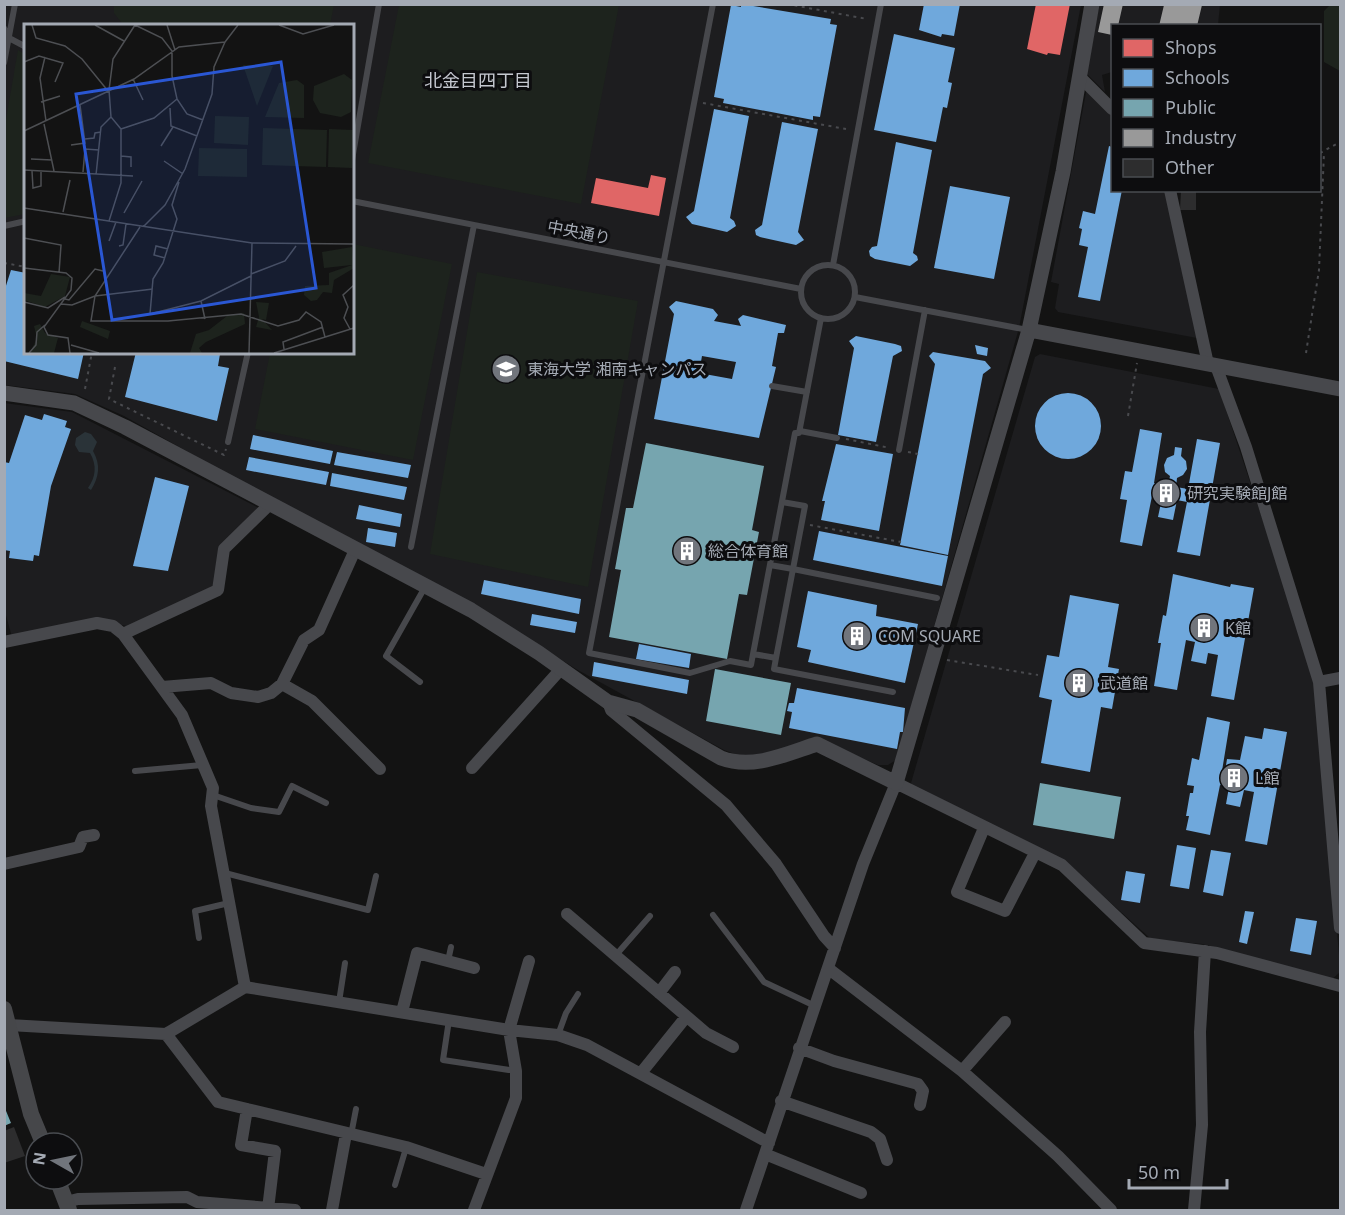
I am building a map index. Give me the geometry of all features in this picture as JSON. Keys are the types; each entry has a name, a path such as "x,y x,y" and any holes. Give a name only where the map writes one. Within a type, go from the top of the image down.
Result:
{"main road":[{"path":"7,1023 31,1114 38,1131"},
{"path":"61,1191 67,1206"}],"street":[{"path":"746,1210 863,864 896,783 1029,330 1080,77 1092,4"},
{"path":"1080,77 1111,107"},
{"path":"1170,192 1212,365 1246,447 1319,682 1341,928"},
{"path":"1029,330 1341,389"},
{"path":"4,393 74,403 125,427 471,610 608,702 637,710 733,762 760,762 817,744 1062,866 1144,943 1206,951 1341,986"},
{"path":"123,634 218,590 224,549 269,505"},
{"path":"162,687 211,683 231,693 258,697 271,693 282,684 304,640 319,630 355,550"},
{"path":"4,642 97,623 113,626 123,634 182,715 213,795 211,806 245,987"},
{"path":"472,768 561,669"},
{"path":"1319,682 1341,678"},
{"path":"282,684 312,701 380,769"},
{"path":"608,702 611,710 726,805 776,864 824,936 835,948"},
{"path":"984,828 957,892 1005,911 1035,853"},
{"path":"4,864 79,847 83,837 94,835"},
{"path":"567,914 686,1017 706,1033 733,1047"},
{"path":"1194,1210 1202,1125 1200,1032 1206,951"},
{"path":"402,1012 417,953 474,968"},
{"path":"474,1210 516,1098 516,1071 509,1030 529,960"},
{"path":"829,969 962,1071 1058,1156 1111,1210"},
{"path":"659,993 675,972"},
{"path":"7,1023 166,1034 245,987 509,1030 558,1035 587,1045 641,1073 767,1149 861,1193"},
{"path":"641,1073 686,1017"},
{"path":"962,1071 1005,1022"},
{"path":"166,1034 218,1102 348,1135 406,1147 486,1174"},
{"path":"799,1048 834,1061 918,1084 923,1091 920,1105"},
{"path":"781,1101 871,1132 880,1139 886,1160"},
{"path":"247,1109 241,1145 275,1151 268,1209"},
{"path":"332,1210 348,1135"},
{"path":"67,1206 78,1199 187,1197 197,1202 295,1210"}],"lane":[{"path":"4,63 15,4"},
{"path":"354,149 380,4"},
{"path":"713,4 589,653 690,673 730,661 751,665 795,433 799,433 800,430 821,318"},
{"path":"833,265 881,4"},
{"path":"4,28 9,38 24,46"},
{"name":"中央通り","path":"354,201 801,289"},
{"path":"4,226 24,221"},
{"path":"411,547 474,225"},
{"path":"822,265 833,265 848,273 853,280 855,297 847,312 840,317 821,318 807,310 802,302 801,289 806,275 813,269 822,265"},
{"path":"855,297 1029,330"},
{"path":"899,450 925,310"},
{"path":"228,442 248,354"},
{"path":"772,386 807,392"},
{"path":"800,430 837,438"},
{"path":"782,502 805,506 774,669 893,692"},
{"path":"770,565 937,598"},
{"path":"420,682 386,656 425,586"},
{"path":"753,654 776,658"},
{"path":"135,771 201,765"},
{"path":"213,795 251,808 279,812 292,786 326,803"},
{"path":"225,873 368,910 376,876"},
{"path":"199,938 195,911 229,903"},
{"path":"713,915 764,982 815,1006"},
{"path":"615,956 650,916"},
{"path":"448,961 451,947"},
{"path":"339,1002 345,963"},
{"path":"558,1035 566,1013 578,994"},
{"path":"449,1020 442,1060 516,1071"},
{"path":"348,1135 356,1109"},
{"path":"395,1185 406,1147"}],"path":[{"path":"788,4 867,19"},
{"path":"694,102 846,129"},
{"path":"1306,353 1319,270 1324,153 1341,142"},
{"path":"4,263 24,267"},
{"path":"1128,416 1139,351"},
{"path":"85,389 92,354"},
{"path":"115,367 109,399 224,454 228,442"},
{"path":"837,438 918,454"},
{"path":"849,446 850,440"},
{"path":"802,523 901,542"},
{"path":"933,657 1038,675"}],"shaded area":[{"path":"334,4 330,24 122,24 114,13 114,5"},
{"name":"東海大学 湘南キャンパス","path":"5,5 1081,5 1019,328 896,760 888,765 878,765 819,740 756,756 740,756 724,750 576,669 474,604 272,499 124,416 75,394 5,385"},
{"path":"399,5 619,5 581,204 368,163"},
{"path":"1099,5 1220,5 1218,24 1111,24 1111,72 1102,75 1105,92 1087,74"},
{"path":"1330,5 1340,5 1340,71 1324,62 1324,11"},
{"path":"18,50 24,54 24,214 5,218 5,125"},
{"path":"1087,87 1111,109 1111,192 1165,192 1197,338 1058,312 1055,308 1059,284 1051,282"},
{"path":"354,244 452,264 413,460 255,429 270,354 354,354"},
{"path":"477,272 638,301 588,587 430,554"},
{"path":"1040,354 1219,389 1316,680 1340,967 1340,972 1329,982 1202,944 1151,939 1063,860 913,789 911,783 1035,357"},
{"path":"4,403 72,412 261,509 231,537 221,587 145,631 122,625 12,637 4,608"},
{"path":"85,432 91,434 97,442 93,451 98,471 91,490 88,488 93,480 94,462 90,453 79,452 75,445 76,438"}],"building: Shops":[{"path":"1036,4 1070,4 1060,55 1048,53 1047,55 1027,49"},
{"path":"651,175 666,178 659,216 591,203 596,178 648,188"}],"building: Schools":[{"path":"741,4 831,19 830,24 837,25 820,117 813,116 813,120 723,103 724,99 714,97 731,5 741,7"},
{"path":"924,4 960,4 954,36 942,34 941,37 919,30"},
{"path":"894,34 955,48 948,82 952,83 947,108 943,107 936,142 874,130"},
{"path":"714,109 749,116 730,218 736,226 727,232 692,224 686,217 694,211"},
{"path":"782,122 818,129 798,232 804,240 796,245 760,237 756,235 755,230 762,225"},
{"path":"896,142 932,150 913,253 918,260 910,266 875,259 870,256 869,251 872,247 877,246"},
{"path":"1109,146 1111,147 1111,192 1122,192 1100,301 1078,297 1088,247 1079,245 1082,229 1079,228 1083,211 1095,214"},
{"path":"950,186 1010,197 994,279 934,268"},
{"path":"11,270 24,273 24,354 84,354 78,379 4,361 4,292"},
{"path":"676,301 713,309 718,315 714,321 741,326 738,319 743,315 786,325 784,333 778,333 772,366 776,367 759,438 654,419 674,314 669,307","holes":["702,356 736,362 732,379 699,373"]},
{"path":"856,336 895,344 901,346 902,351 893,356 876,442 838,435 854,348 849,341"},
{"path":"975,345 988,348 987,356 977,354"},
{"path":"933,352 985,361 991,368 983,374 948,555 900,545 935,364 929,356"},
{"path":"136,354 220,354 218,366 229,368 217,421 125,397"},
{"path":"1062,393 1074,393 1086,398 1096,408 1101,426 1099,439 1086,454 1074,459 1062,459 1050,454 1040,444 1035,432 1035,420 1040,408 1050,398"},
{"path":"44,414 67,421 65,427 71,429 51,486 39,556 34,555 33,561 9,558 10,551 4,550 4,462 9,463 25,415 42,420"},
{"name":"研究実験館J館","path":"1140,429 1162,433 1154,483 1168,486 1170,476 1165,472 1164,465 1167,458 1174,455 1175,447 1182,448 1181,456 1186,461 1187,469 1177,478 1176,487 1188,489 1197,439 1220,443 1200,556 1177,552 1187,502 1177,500 1173,520 1158,517 1162,498 1152,496 1142,546 1120,542 1127,500 1120,499 1125,471 1132,472"},
{"path":"253,435 333,451 330,464 250,449"},
{"path":"836,444 893,454 879,531 821,520 825,501 822,501"},
{"path":"337,452 411,465 408,478 334,465"},
{"path":"249,457 329,472 326,485 246,470"},
{"path":"332,473 407,487 404,500 330,486"},
{"path":"155,477 189,486 168,571 133,566"},
{"path":"359,505 402,514 400,527 356,519"},
{"path":"368,528 397,533 395,547 366,542"},
{"path":"819,531 948,556 942,586 813,560"},
{"name":"K館","path":"1173,574 1230,587 1231,584 1254,588 1234,700 1211,696 1218,655 1208,653 1206,664 1191,661 1195,642 1186,640 1177,690 1154,686 1161,643 1158,643 1163,615 1166,616"},
{"path":"484,580 581,599 579,614 481,594"},
{"name":"COM SQUARE","path":"808,591 877,605 876,616 918,624 905,683 808,662 811,650 797,647"},
{"name":"武道館","path":"1070,595 1119,604 1108,667 1119,669 1112,709 1101,707 1090,772 1041,763 1052,700 1039,697 1047,655 1059,657"},
{"path":"532,614 577,622 575,633 530,625"},
{"path":"639,644 691,654 689,668 636,659"},
{"path":"594,662 689,680 687,694 592,676"},
{"path":"797,688 905,708 903,732 900,732 897,749 789,728 792,712 787,711 789,703 794,703"},
{"name":"L館","path":"1207,717 1230,722 1222,771 1225,772 1227,759 1240,760 1245,736 1262,739 1264,728 1287,732 1267,845 1245,841 1254,792 1244,790 1240,807 1226,804 1229,787 1220,785 1210,835 1186,830 1190,793 1193,793 1194,786 1187,785 1192,758 1199,760"},
{"path":"1177,845 1196,848 1189,889 1170,886"},
{"path":"1211,850 1231,853 1223,896 1203,892"},
{"path":"1126,871 1145,874 1140,903 1121,900"},
{"path":"1245,911 1254,912 1247,944 1239,942"},
{"path":"1296,918 1317,921 1311,955 1290,951"}],"building: Public":[{"name":"総合体育館","path":"646,443 764,466 752,530 759,532 747,595 739,594 727,659 609,637 621,570 615,569 626,508 633,508"},
{"path":"715,669 791,683 781,735 706,721"},
{"path":"1040,783 1121,797 1114,839 1033,825"},
{"path":"4,1106 11,1123 4,1126"}],"building: Industry":[{"path":"1104,4 1123,4 1118,24 1111,24 1111,35 1098,32"},
{"path":"1164,5 1202,5 1197,24 1159,24"}],"building: Other":[{"path":"1181,192 1196,192 1196,210 1180,210"},
{"path":"14,1127 24,1156 4,1163 4,1131"}],"place":[{"name":"東海大学 湘南キャンパス","path":"506,369"},
{"name":"研究実験館J館","path":"1166,493"},
{"name":"総合体育館","path":"687,551"},
{"name":"K館","path":"1204,628"},
{"name":"COM SQUARE","path":"857,636"},
{"name":"武道館","path":"1079,683"},
{"name":"L館","path":"1234,778"}],"district":[{"name":"北金目四丁目","path":"478,81"}]}
